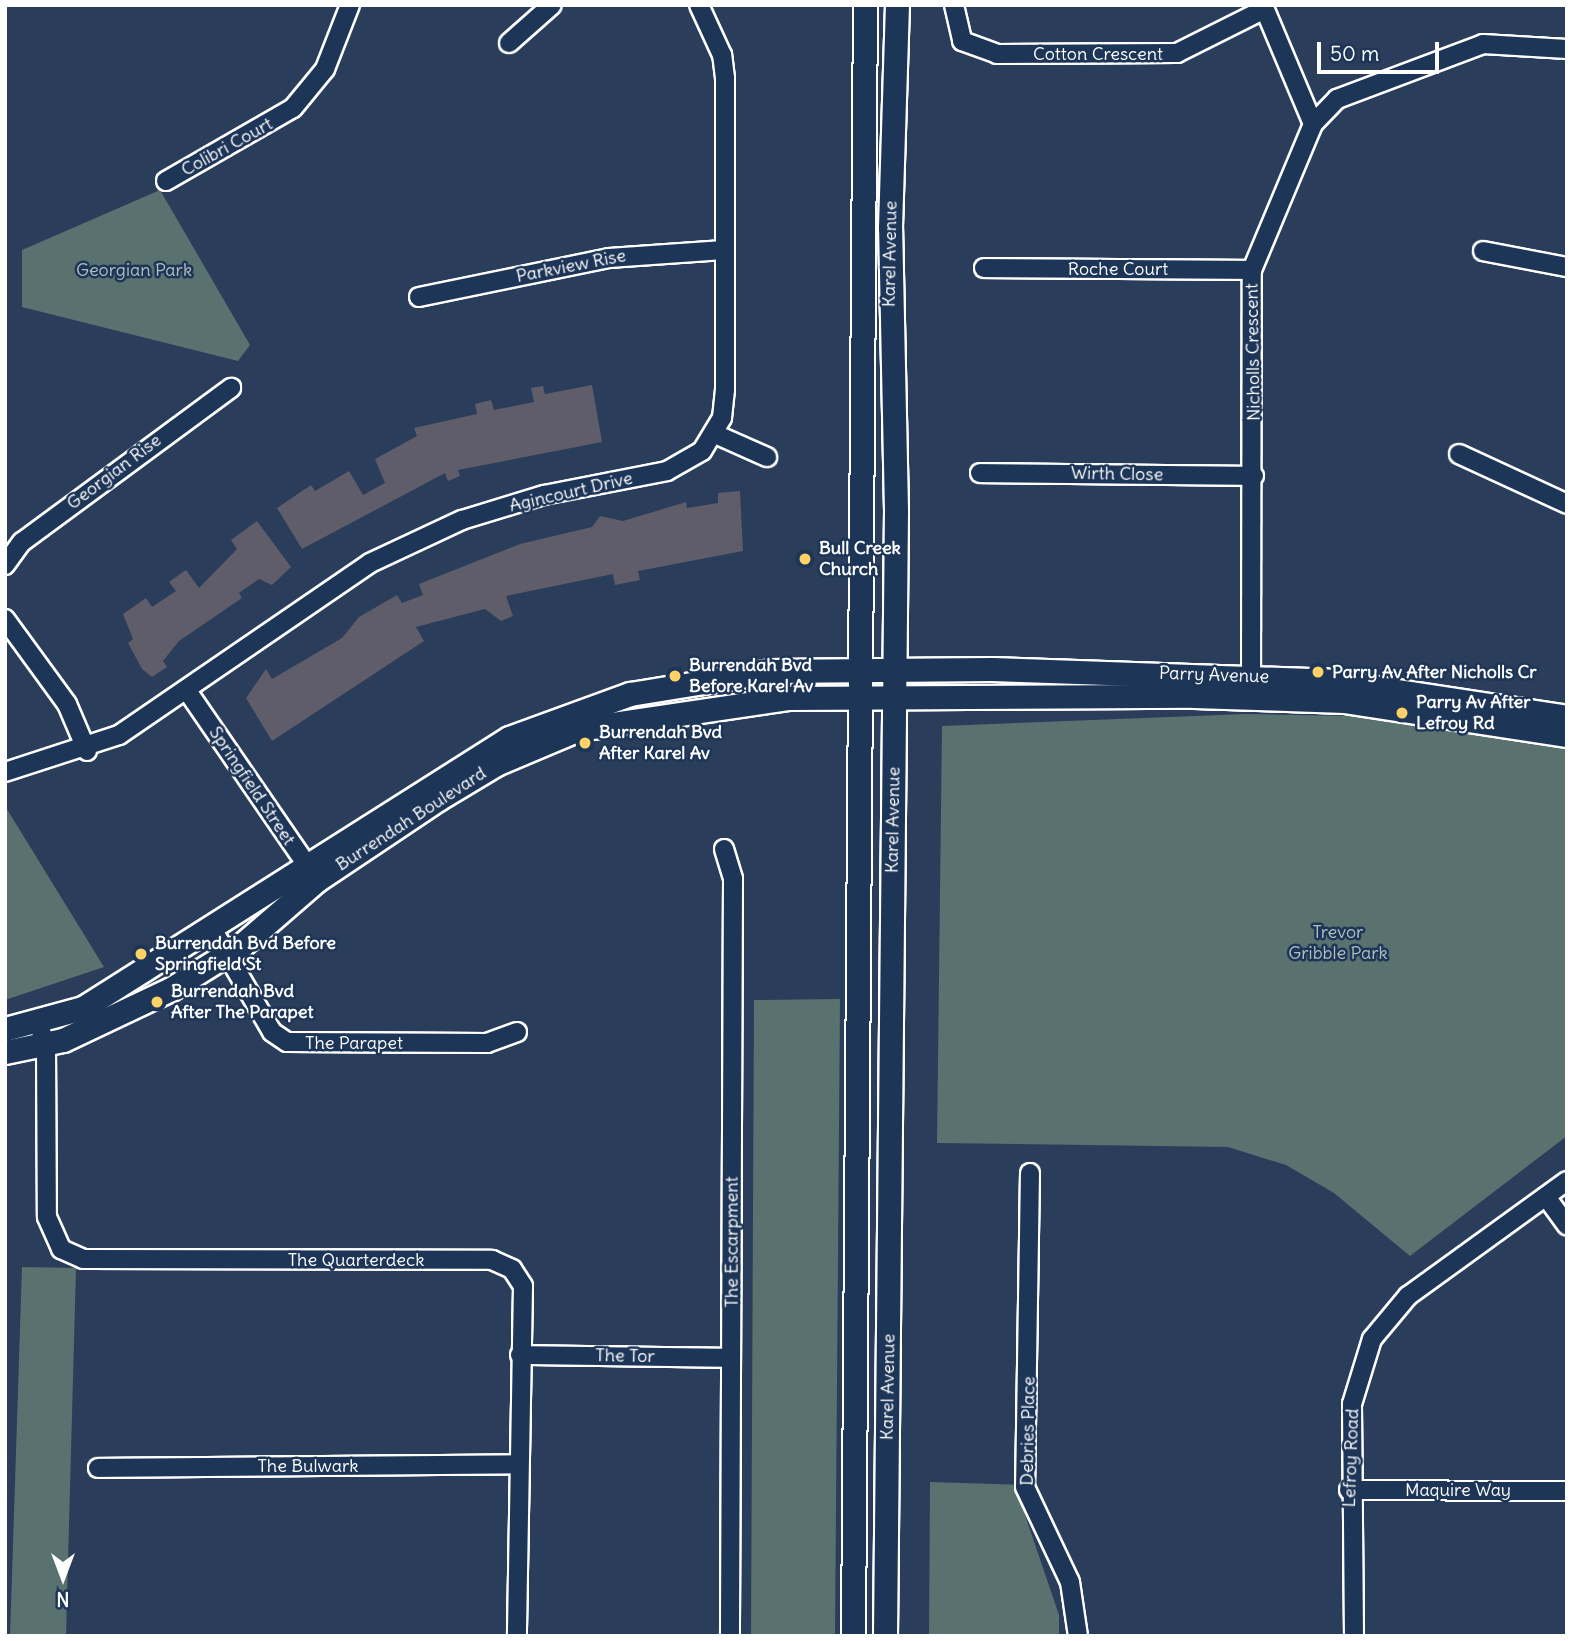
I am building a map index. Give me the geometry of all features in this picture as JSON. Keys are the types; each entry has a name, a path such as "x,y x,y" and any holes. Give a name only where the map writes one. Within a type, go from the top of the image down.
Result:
{"main road":[{"name":"Karel Avenue","path":"853,1636 858,669 865,5"},
{"name":"Karel Avenue","path":"885,1636 894,697 889,375 897,5"},
{"name":"Parry Avenue","path":"858,669 1251,688 1567,735"},
{"name":"Burrendah Boulevard","path":"5,1052 46,1045 95,1028 229,953 311,872 450,773 558,718 630,694 721,678 858,669"},
{"name":"Parry Avenue","path":"858,697 1379,687 1567,717"},
{"name":"Burrendah Boulevard","path":"5,1029 37,1023 83,1008 211,927 496,764 558,736 745,702 858,697"},
{"path":"884,1605 892,1636"}],"street":[{"name":"Colibri Court","path":"166,181 293,108 325,69 350,5"},
{"path":"509,43 552,5"},
{"path":"699,5 722,55 725,78 725,390 715,434 767,457"},
{"name":"Cotton Crescent","path":"954,5 962,41 997,54 1177,53 1263,8"},
{"path":"1263,8 1313,124"},
{"name":"Nicholls Crescent","path":"1251,688 1254,476 1252,270 1313,124 1337,99 1483,44 1567,49"},
{"name":"Parkview Rise","path":"419,297 609,258 724,250"},
{"path":"1483,251 1567,267"},
{"name":"Roche Court","path":"984,268 1252,270"},
{"name":"Georgian Rise","path":"5,565 22,542 231,388"},
{"name":"Agincourt Drive","path":"5,772 87,751 188,692 370,563 462,520 544,495 667,471 702,451 715,434"},
{"path":"1459,454 1567,504"},
{"name":"Wirth Close","path":"980,472 1254,476"},
{"path":"5,619 67,704 87,751"},
{"name":"Springfield Street","path":"188,692 311,872"},
{"name":"The Escarpment","path":"724,849 733,879 730,1636"},
{"name":"The Parapet","path":"211,927 229,953 272,1032 286,1042 487,1043 517,1032"},
{"name":"The Quarterdeck","path":"37,1023 46,1045 47,1217 61,1248 83,1259 492,1260 512,1269 523,1286 517,1636"},
{"name":"Debries Place","path":"1030,1172 1026,1488 1070,1582 1078,1636"},
{"name":"Lefroy Road","path":"1350,1631 1349,1490 1352,1405 1372,1339 1408,1296 1567,1181"},
{"path":"1547,1198 1567,1226"},
{"name":"The Tor","path":"520,1354 731,1358"},
{"name":"The Bulwark","path":"98,1468 518,1464"},
{"name":"Maquire Way","path":"1349,1490 1567,1491"}],"green space":[{"name":"Georgian Park","path":"160,190 250,345 238,361 22,307 22,250"},
{"name":"Trevor Gribble Park","path":"1246,714 1352,716 1567,746 1567,1136 1410,1256 1334,1193 1286,1165 1228,1147 937,1143 942,726"},
{"path":"5,806 104,967 5,1000"},
{"path":"840,999 835,1636 751,1636 754,1000"},
{"path":"22,1267 76,1268 66,1636 10,1636"},
{"path":"930,1482 1025,1485 1024,1512 1059,1615 1059,1636 929,1636"}],"building":[{"path":"592,385 602,442 458,470 460,476 448,481 445,473 302,549 277,508 311,485 315,491 349,471 363,495 385,483 375,459 417,436 414,428 477,414 475,404 491,400 494,410 534,402 531,388 543,386 545,394"},
{"path":"740,491 743,551 638,571 640,580 615,585 613,574 506,596 513,616 501,621 485,609 416,627 424,641 272,741 246,698 266,669 272,679 342,638 359,617 397,595 402,603 423,595 419,584 520,544 592,527 600,516 623,521 686,502 687,508 718,503 718,493"},
{"path":"257,521 291,567 272,585 259,579 239,593 242,598 179,641 163,661 167,667 152,677 142,669 128,643 133,639 123,614 146,598 152,607 176,591 169,582 186,570 199,588 237,549 231,540"}],"place":[{"name":"Bull Creek Church","path":"805,559"},
{"name":"Parry Av After Nicholls Cr","path":"1318,672"},
{"name":"Burrendah Bvd Before Karel Av","path":"675,676"},
{"name":"Parry Av After Lefroy Rd","path":"1402,713"},
{"name":"Burrendah Bvd After Karel Av","path":"585,743"},
{"name":"Burrendah Bvd Before Springfield St","path":"141,954"},
{"name":"Burrendah Bvd After The Parapet","path":"157,1002"}]}
